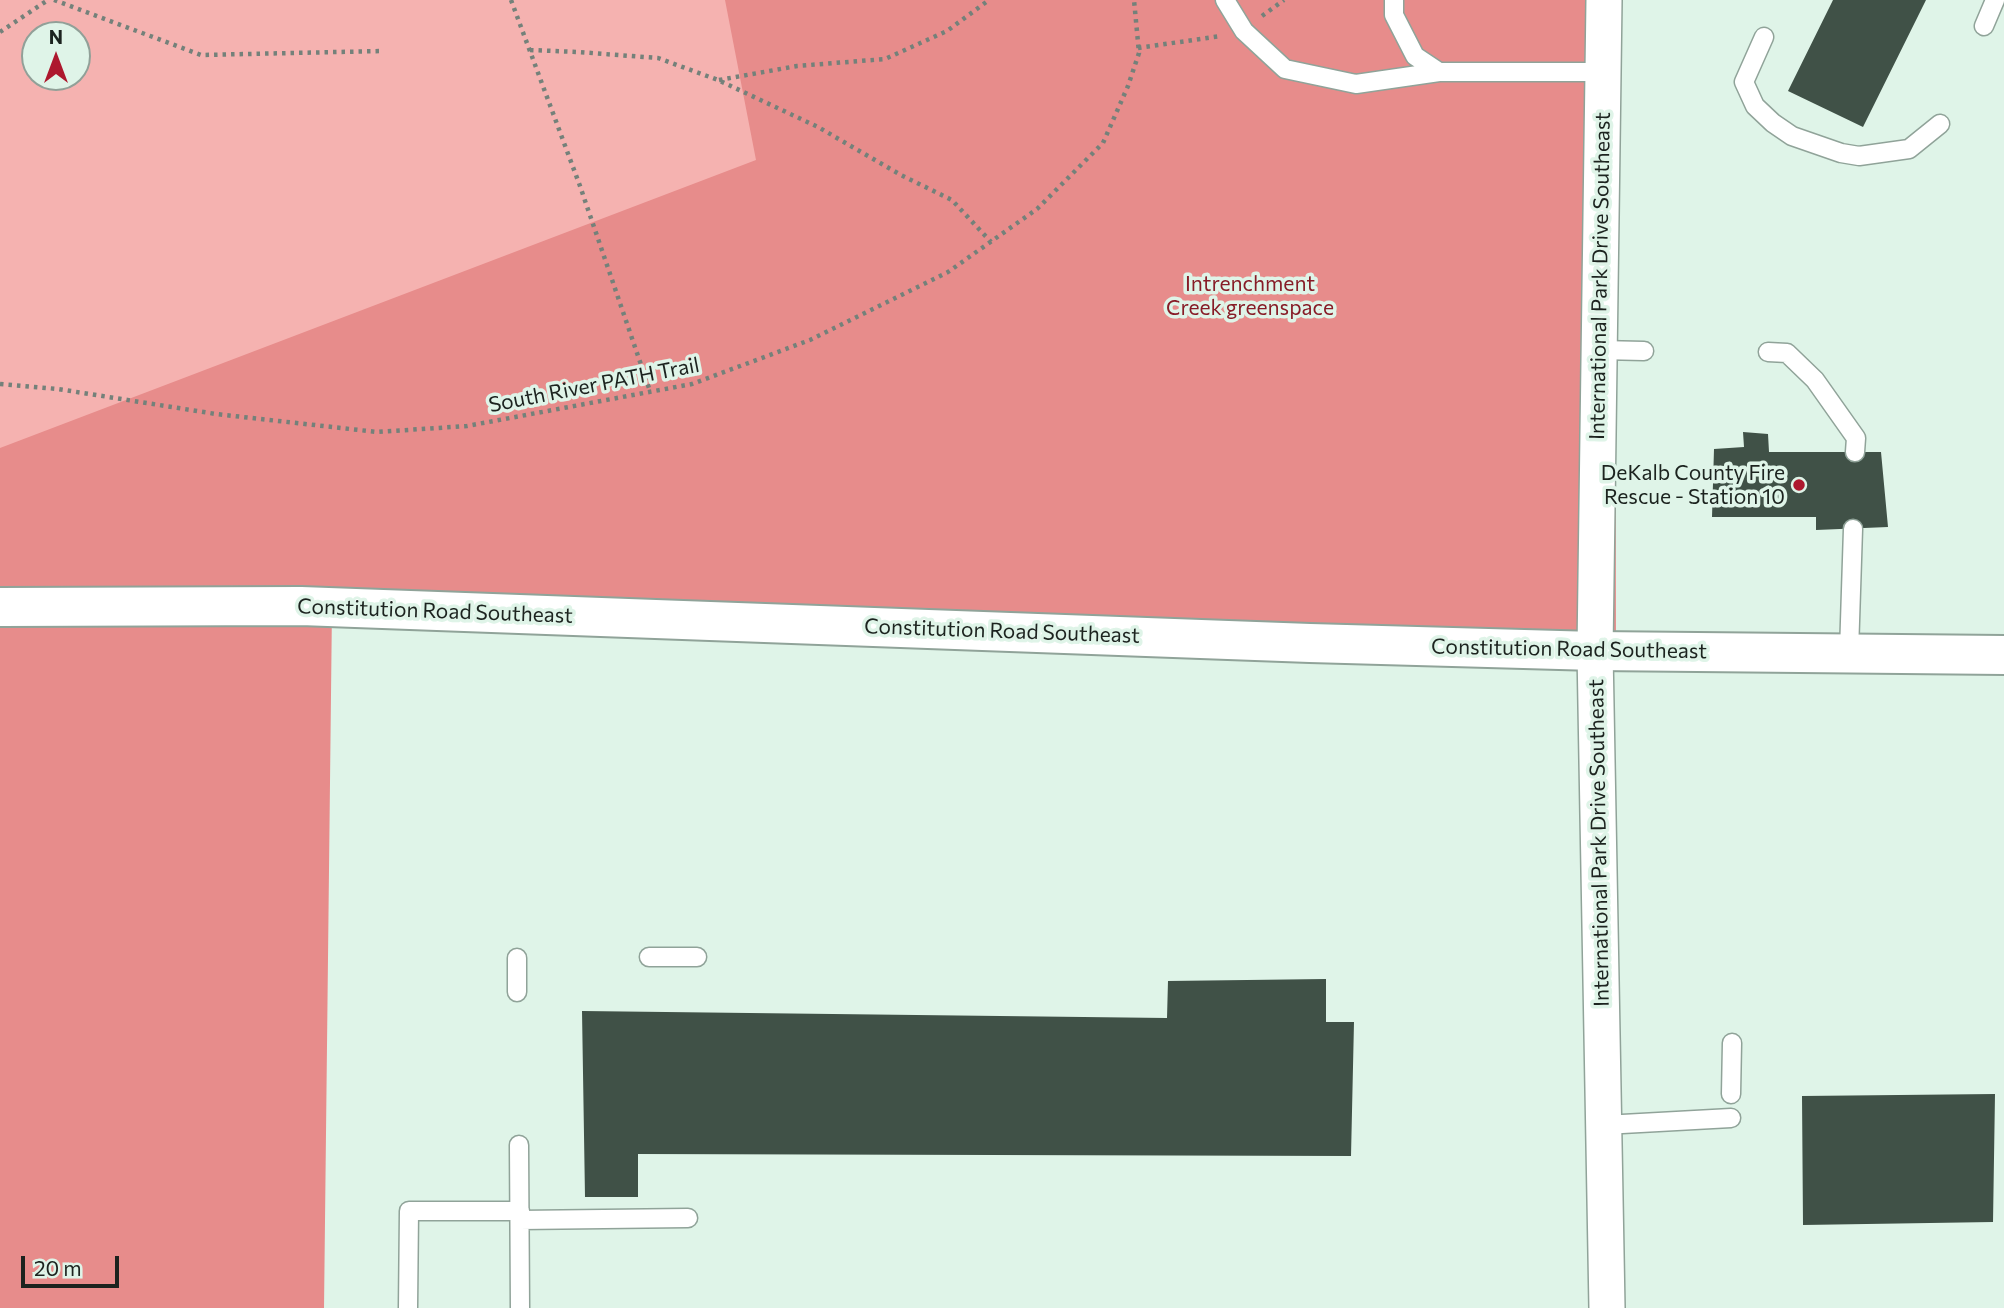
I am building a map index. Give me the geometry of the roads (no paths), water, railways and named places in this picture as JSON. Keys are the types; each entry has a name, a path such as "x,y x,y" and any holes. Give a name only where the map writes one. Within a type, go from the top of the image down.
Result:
{"street":[{"name":"International Park Drive Southeast","path":"1604,0 1595,651 1607,1308"},
{"name":"Constitution Road Southeast","path":"0,607 301,606 1310,643 1595,651 2004,655"}],"lane":[{"path":"1225,0 1244,31 1285,69 1356,83 1439,72 1603,72"},
{"path":"1394,0 1394,15 1415,56 1439,72"},
{"path":"1983,26 1995,0"},
{"path":"1764,37 1744,82 1755,106 1792,136 1858,156 1909,149 1940,124"},
{"path":"1600,350 1644,351"},
{"path":"1768,352 1787,353 1815,380 1856,438 1855,452"},
{"path":"1850,652 1853,529"},
{"path":"649,957 697,957"},
{"path":"517,958 517,992"},
{"path":"1731,1094 1732,1043"},
{"path":"1604,1125 1731,1118"},
{"path":"519,1145 520,1308"},
{"path":"408,1308 409,1211 688,1218"}],"place":[{"name":"DeKalb County Fire Rescue - Station 10","path":"1799,485"}],"park label":[{"name":"Intrenchment Creek greenspace","path":"1250,296"}]}
